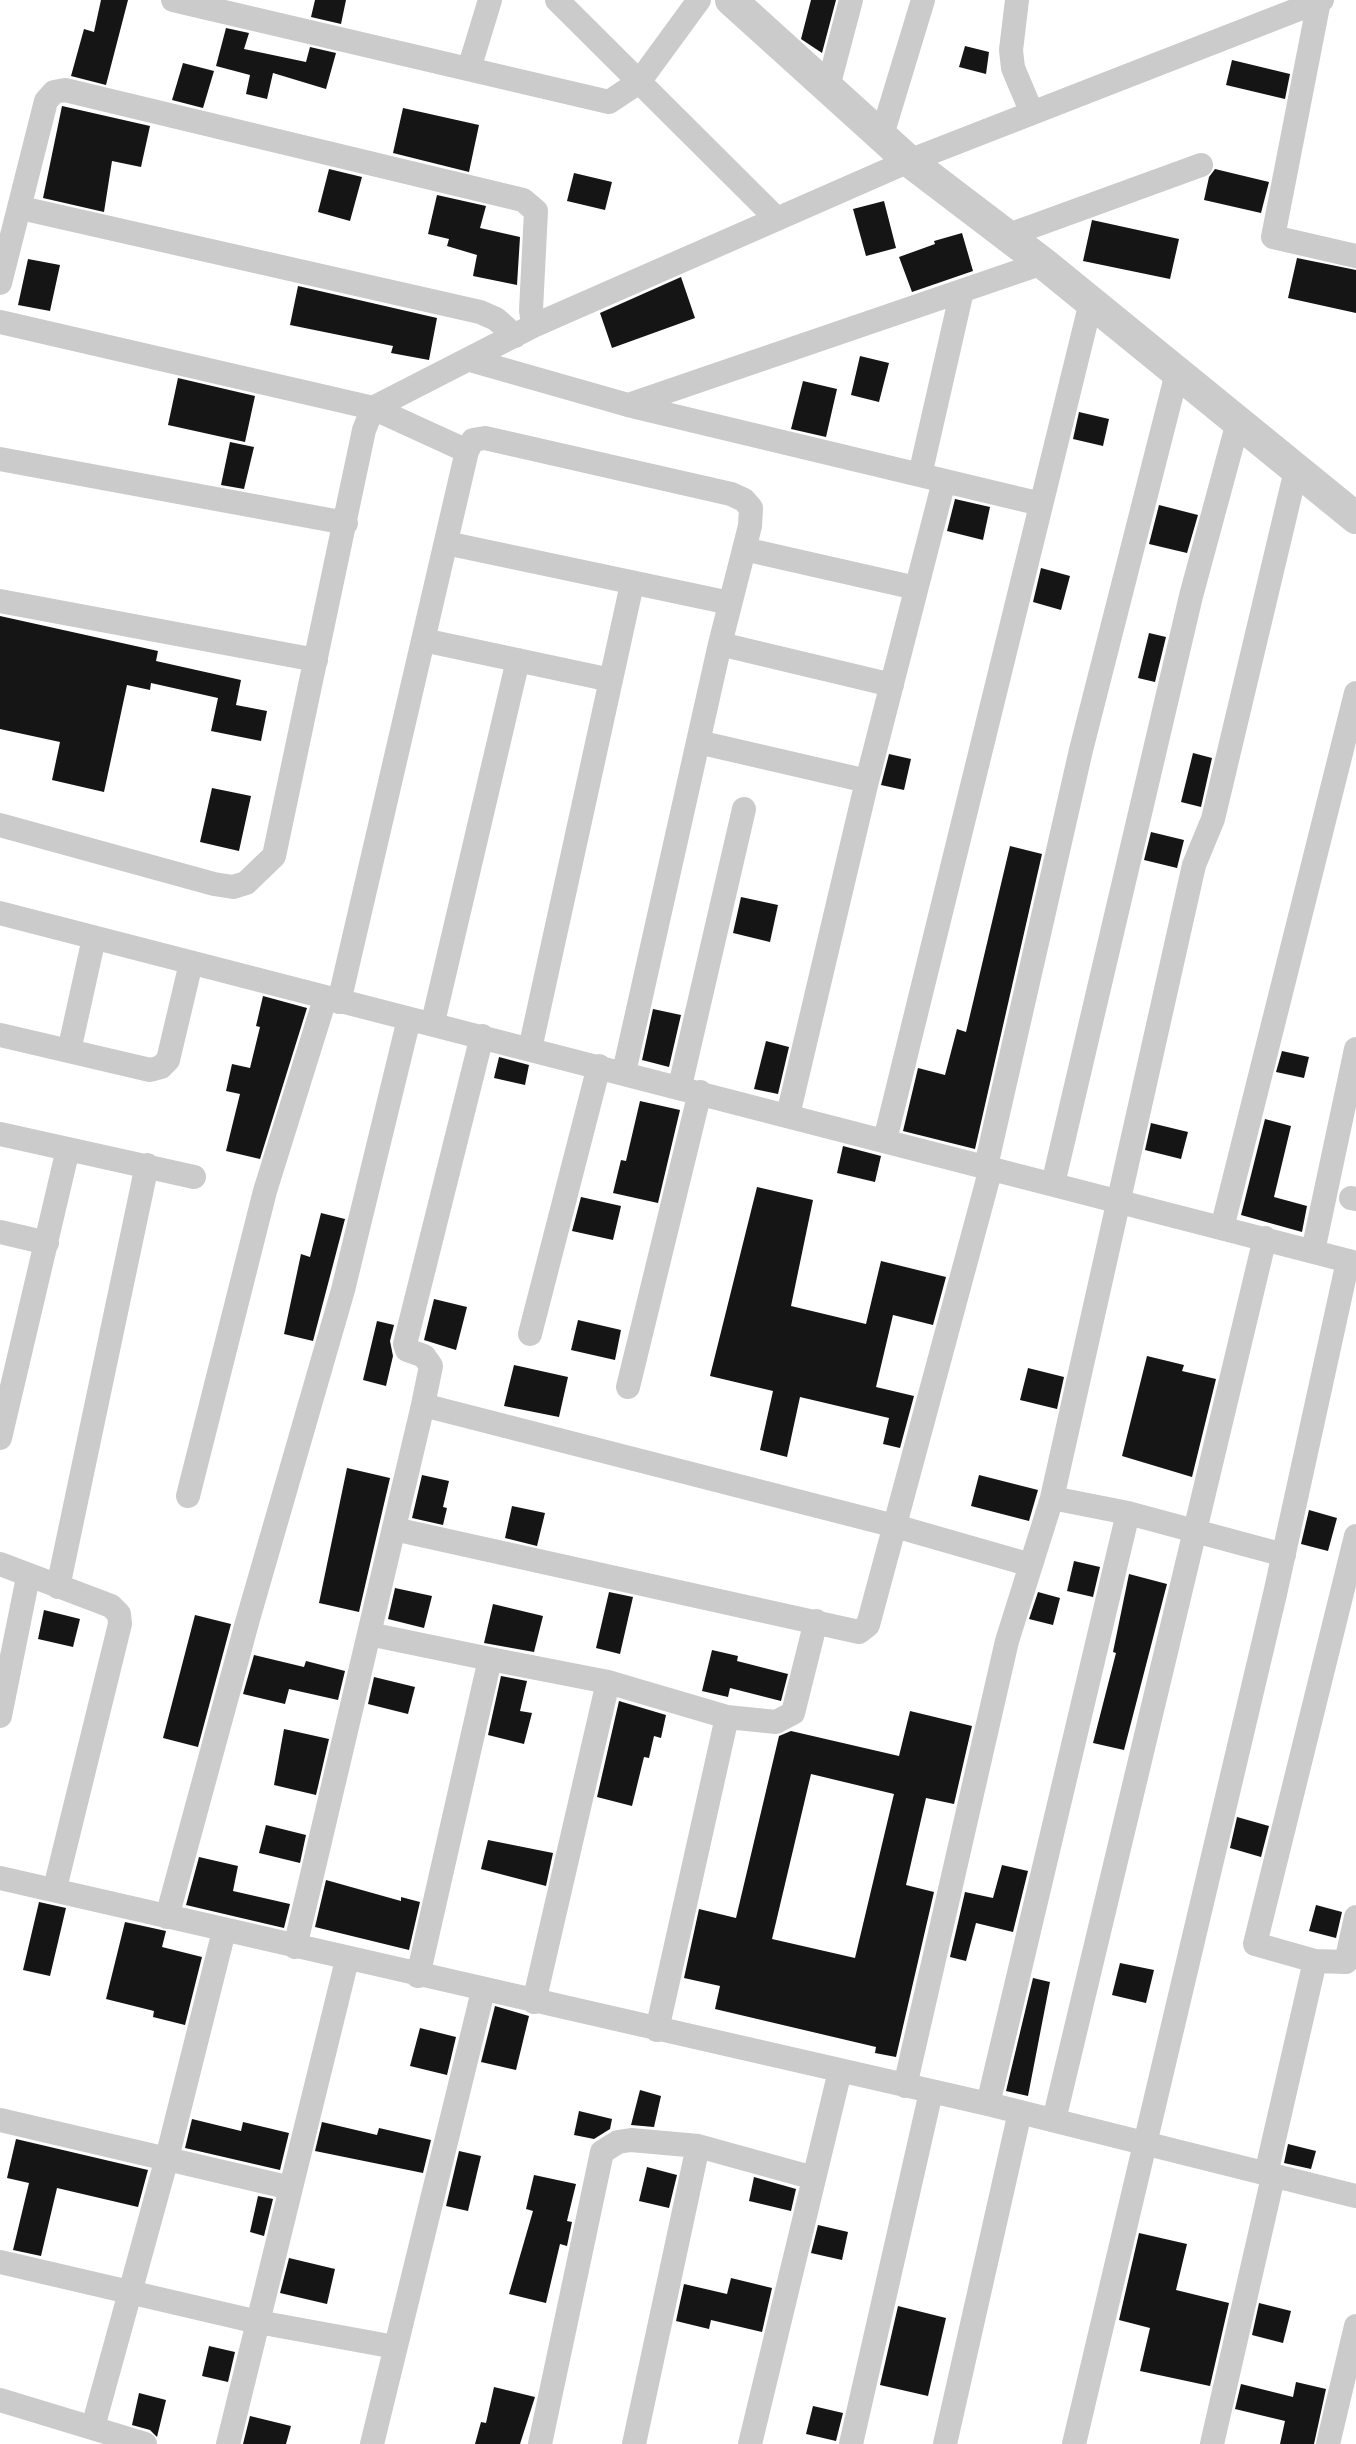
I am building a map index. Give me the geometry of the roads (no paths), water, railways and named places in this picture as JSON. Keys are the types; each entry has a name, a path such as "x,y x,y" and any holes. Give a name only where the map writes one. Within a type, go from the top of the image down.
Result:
{"street":[{"path":"173,0 609,102 639,82 699,0"},
{"path":"468,69 490,0"},
{"path":"557,0 777,219"},
{"path":"731,0 909,161 1091,302 1356,518"},
{"path":"828,87 851,0"},
{"path":"882,135 923,0"},
{"path":"1017,0 1011,50 1013,68 1032,113"},
{"path":"0,825 214,884 233,887 246,883 274,856 364,430 373,408 524,331 909,161 1321,1"},
{"path":"1321,1 1273,237 1356,256"},
{"path":"0,283 46,101 54,92 65,90 523,200 536,211 531,310 524,331"},
{"path":"1006,236 1201,165"},
{"path":"20,208 480,312 524,331"},
{"path":"628,405 1042,263"},
{"path":"919,475 962,291"},
{"path":"886,1140 1091,302"},
{"path":"0,322 373,408 467,450"},
{"path":"470,359 628,405 1041,504"},
{"path":"394,1529 859,1632 868,1625 989,1167 1081,750 1177,373"},
{"path":"1053,1184 1191,596 1238,422"},
{"path":"188,1496 265,1191 332,1000 423,640 467,450 473,440 485,438 731,494 744,500 751,508 744,549 720,644 624,1072"},
{"path":"0,459 346,523"},
{"path":"905,2086 1007,1641 1052,1498 1116,1200 1194,865 1213,819 1296,470"},
{"path":"789,1115 867,781 944,481"},
{"path":"446,543 730,603"},
{"path":"744,549 916,588"},
{"path":"530,1049 632,584"},
{"path":"0,601 316,660"},
{"path":"423,640 611,680"},
{"path":"720,644 892,685"},
{"path":"167,1917 248,1619 421,1021 518,660"},
{"path":"1222,1228 1356,693"},
{"path":"698,742 867,781"},
{"path":"628,1387 690,1089 744,809"},
{"path":"1,915 624,1072 1352,1261 1074,2444"},
{"path":"69,1051 94,938"},
{"path":"0,1035 150,1070 161,1067 168,1060 191,963"},
{"path":"295,1947 423,1405 431,1366 424,1356 407,1350 405,1343 482,1036"},
{"path":"1312,1251 1356,1049"},
{"path":"530,1334 599,1066"},
{"path":"0,1134 194,1177"},
{"path":"0,1438 68,1149"},
{"path":"58,1587 147,1165"},
{"path":"0,1232 47,1243"},
{"path":"1054,2120 1265,1238"},
{"path":"423,1405 895,1525 1031,1564"},
{"path":"1052,1498 1128,1513 1284,1555"},
{"path":"988,2104 1128,1513"},
{"path":"1356,1536 1255,1944 1315,1961 1346,1962 1356,1917"},
{"path":"0,1564 28,1577 111,1606 119,1614 120,1624 55,1888"},
{"path":"0,1716 28,1577"},
{"path":"369,1634 608,1682 727,1717 776,1722 793,1713 816,1621"},
{"path":"418,1976 490,1659"},
{"path":"534,2002 608,1682"},
{"path":"657,2030 727,1717"},
{"path":"0,1878 55,1888 347,1960 988,2104 1356,2196"},
{"path":"93,2427 167,2158 224,1931"},
{"path":"228,2444 347,1960"},
{"path":"1212,2444 1315,1961"},
{"path":"372,2444 483,1990"},
{"path":"750,2444 840,2071"},
{"path":"851,2444 931,2092"},
{"path":"945,2444 1020,2112"},
{"path":"0,2120 291,2188"},
{"path":"540,2444 602,2152 618,2142 631,2140 698,2146 814,2178"},
{"path":"634,2444 698,2146"},
{"path":"0,2262 258,2322 395,2347"},
{"path":"1328,2444 1356,2326"},
{"path":"0,2400 145,2444"}]}
